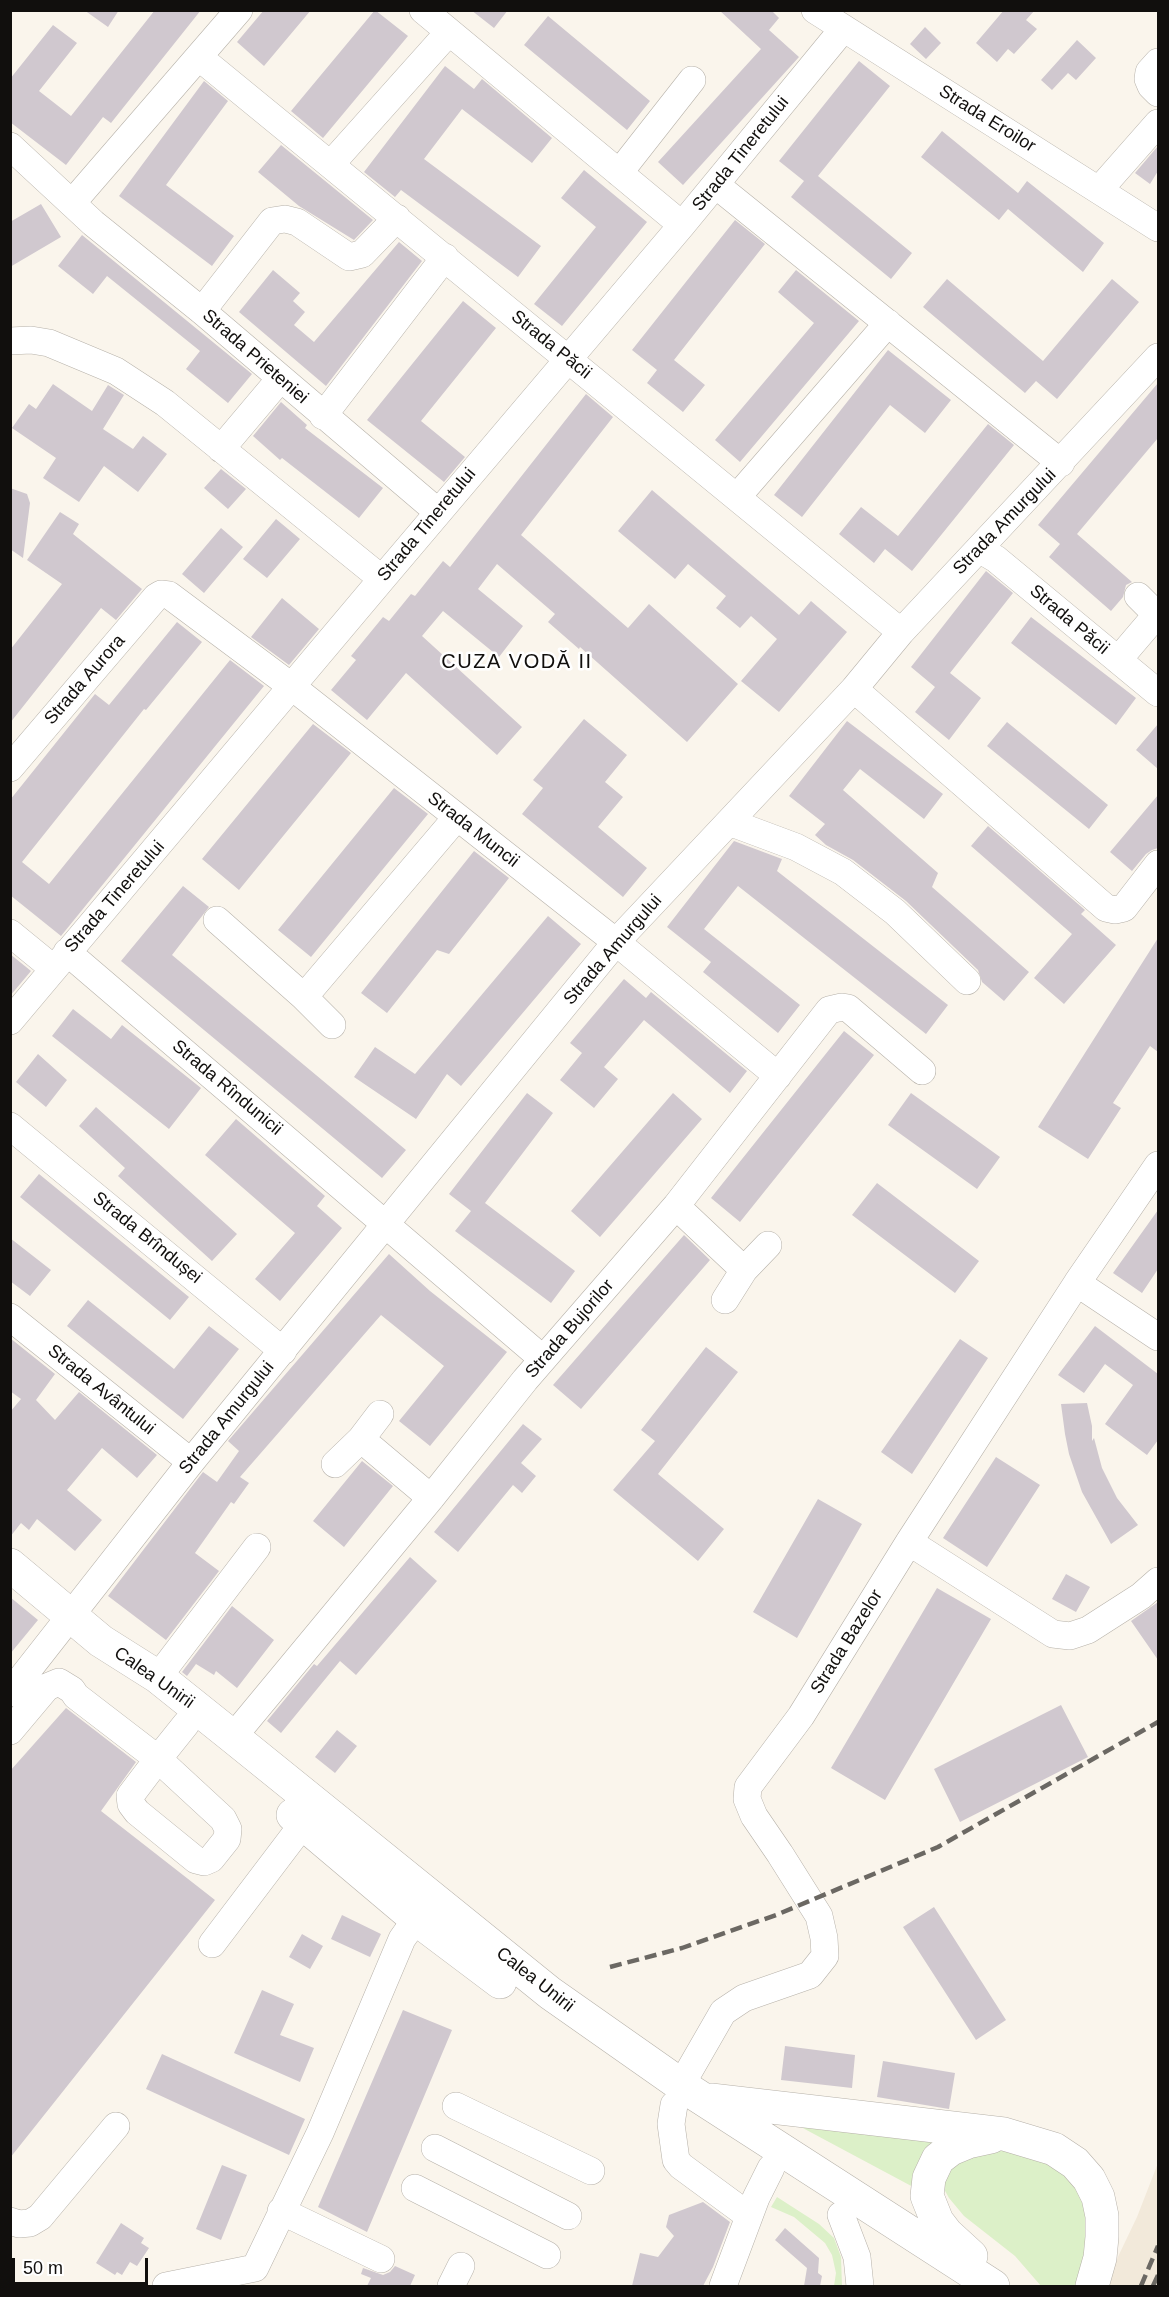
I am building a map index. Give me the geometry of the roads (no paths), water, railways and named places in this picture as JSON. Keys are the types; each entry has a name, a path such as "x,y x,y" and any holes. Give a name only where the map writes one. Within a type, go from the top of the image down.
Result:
{"main road":[{"name":"Calea Unirii","path":"10,1565 101,1641 158,1677 233,1737 541,2013 686,2096 978,2285"},
{"name":"Calea Unirii","path":"101,1641 138,1683 303,1824 423,1908"},
{"name":"Calea Unirii","path":"686,2096 771,2168 841,2215 978,2285"},
{"path":"686,2096 1004,2134 1054,2149 1075,2163 1089,2179 1098,2198 1102,2216 1100,2258 1092,2286"},
{"path":"978,2285 973,2259 937,2221 927,2196 929,2178 938,2159 951,2149 968,2142 1004,2134"}],"street":[{"path":"72,203 200,58 239,10"},
{"path":"423,10 682,225"},
{"name":"Strada Eroilor","path":"815,10 1158,228"},
{"name":"Strada Tineretului","path":"10,1021 716,185 843,29"},
{"path":"331,164 449,32"},
{"name":"Strada Păcii","path":"200,58 901,632"},
{"path":"1158,62 1149,72 1148,79 1150,86 1158,93"},
{"path":"619,173 692,80"},
{"path":"1099,190 1158,123"},
{"name":"Strada Prieteniei","path":"10,146 93,223 201,311 438,513"},
{"path":"716,185 1061,463"},
{"path":"201,311 272,221 285,219 297,222 349,257 362,254 397,218"},
{"path":"323,416 445,257"},
{"path":"737,497 888,323"},
{"path":"10,341 31,339 49,343 116,371 165,403 381,579"},
{"name":"Strada Amurgului","path":"10,1692 191,1462 616,942 854,689 901,632 1158,357"},
{"path":"221,449 280,379"},
{"name":"Strada Păcii","path":"979,549 996,559 1158,693"},
{"name":"Strada Muncii","path":"161,594 169,595 291,686 616,942 778,1076"},
{"name":"Strada Aurora","path":"10,768 156,597 161,594"},
{"path":"1118,660 1158,614 1138,596"},
{"path":"854,689 1106,908 1115,910 1124,908 1158,864"},
{"path":"304,997 457,817"},
{"path":"729,822 796,847 843,872 895,912 967,981"},
{"path":"217,920 332,1025"},
{"name":"Strada Rîndunicii","path":"10,933 61,961 386,1223"},
{"name":"Strada Bujorilor","path":"233,1737 543,1359 676,1206 829,1010 848,1008 922,1071"},
{"name":"Strada Brîndușei","path":"10,1126 283,1351"},
{"name":"Strada Bazelor","path":"686,2096 723,2012 744,1998 810,1975 825,1956 819,1916 754,1816 747,1799 748,1787 801,1716 909,1542 1077,1282 1158,1166"},
{"path":"676,1206 744,1269"},
{"path":"386,1223 543,1359"},
{"path":"725,1300 744,1269 768,1245"},
{"path":"1077,1282 1158,1337"},
{"name":"Strada Avântului","path":"10,1317 191,1462"},
{"path":"335,1464 361,1439 380,1414"},
{"path":"361,1439 431,1498"},
{"path":"909,1542 1053,1634 1070,1636 1088,1630 1141,1596 1158,1581"},
{"path":"158,1677 257,1547"},
{"path":"10,1731 47,1687 59,1682 158,1760 186,1724"},
{"path":"212,1944 303,1824"},
{"path":"166,2286 251,2277 320,2133 402,1939 423,1908"},
{"path":"686,2096 671,2124 676,2160 749,2216"},
{"path":"456,2106 591,2171"},
{"path":"10,2221 19,2224 30,2223 40,2217 116,2126"},
{"path":"435,2148 568,2216"},
{"path":"723,2286 749,2216 771,2168"},
{"path":"415,2188 547,2255"},
{"path":"281,2211 381,2259"},
{"path":"841,2215 857,2257 860,2286"}],"railway":[{"path":"610,1967 682,1948 776,1915 938,1847 1158,1722"},
{"path":"1141,2286 1158,2246"},
{"path":"1153,2286 1158,2275"}],"district":[{"name":"CUZA VODĂ II","path":"517,662"}]}
